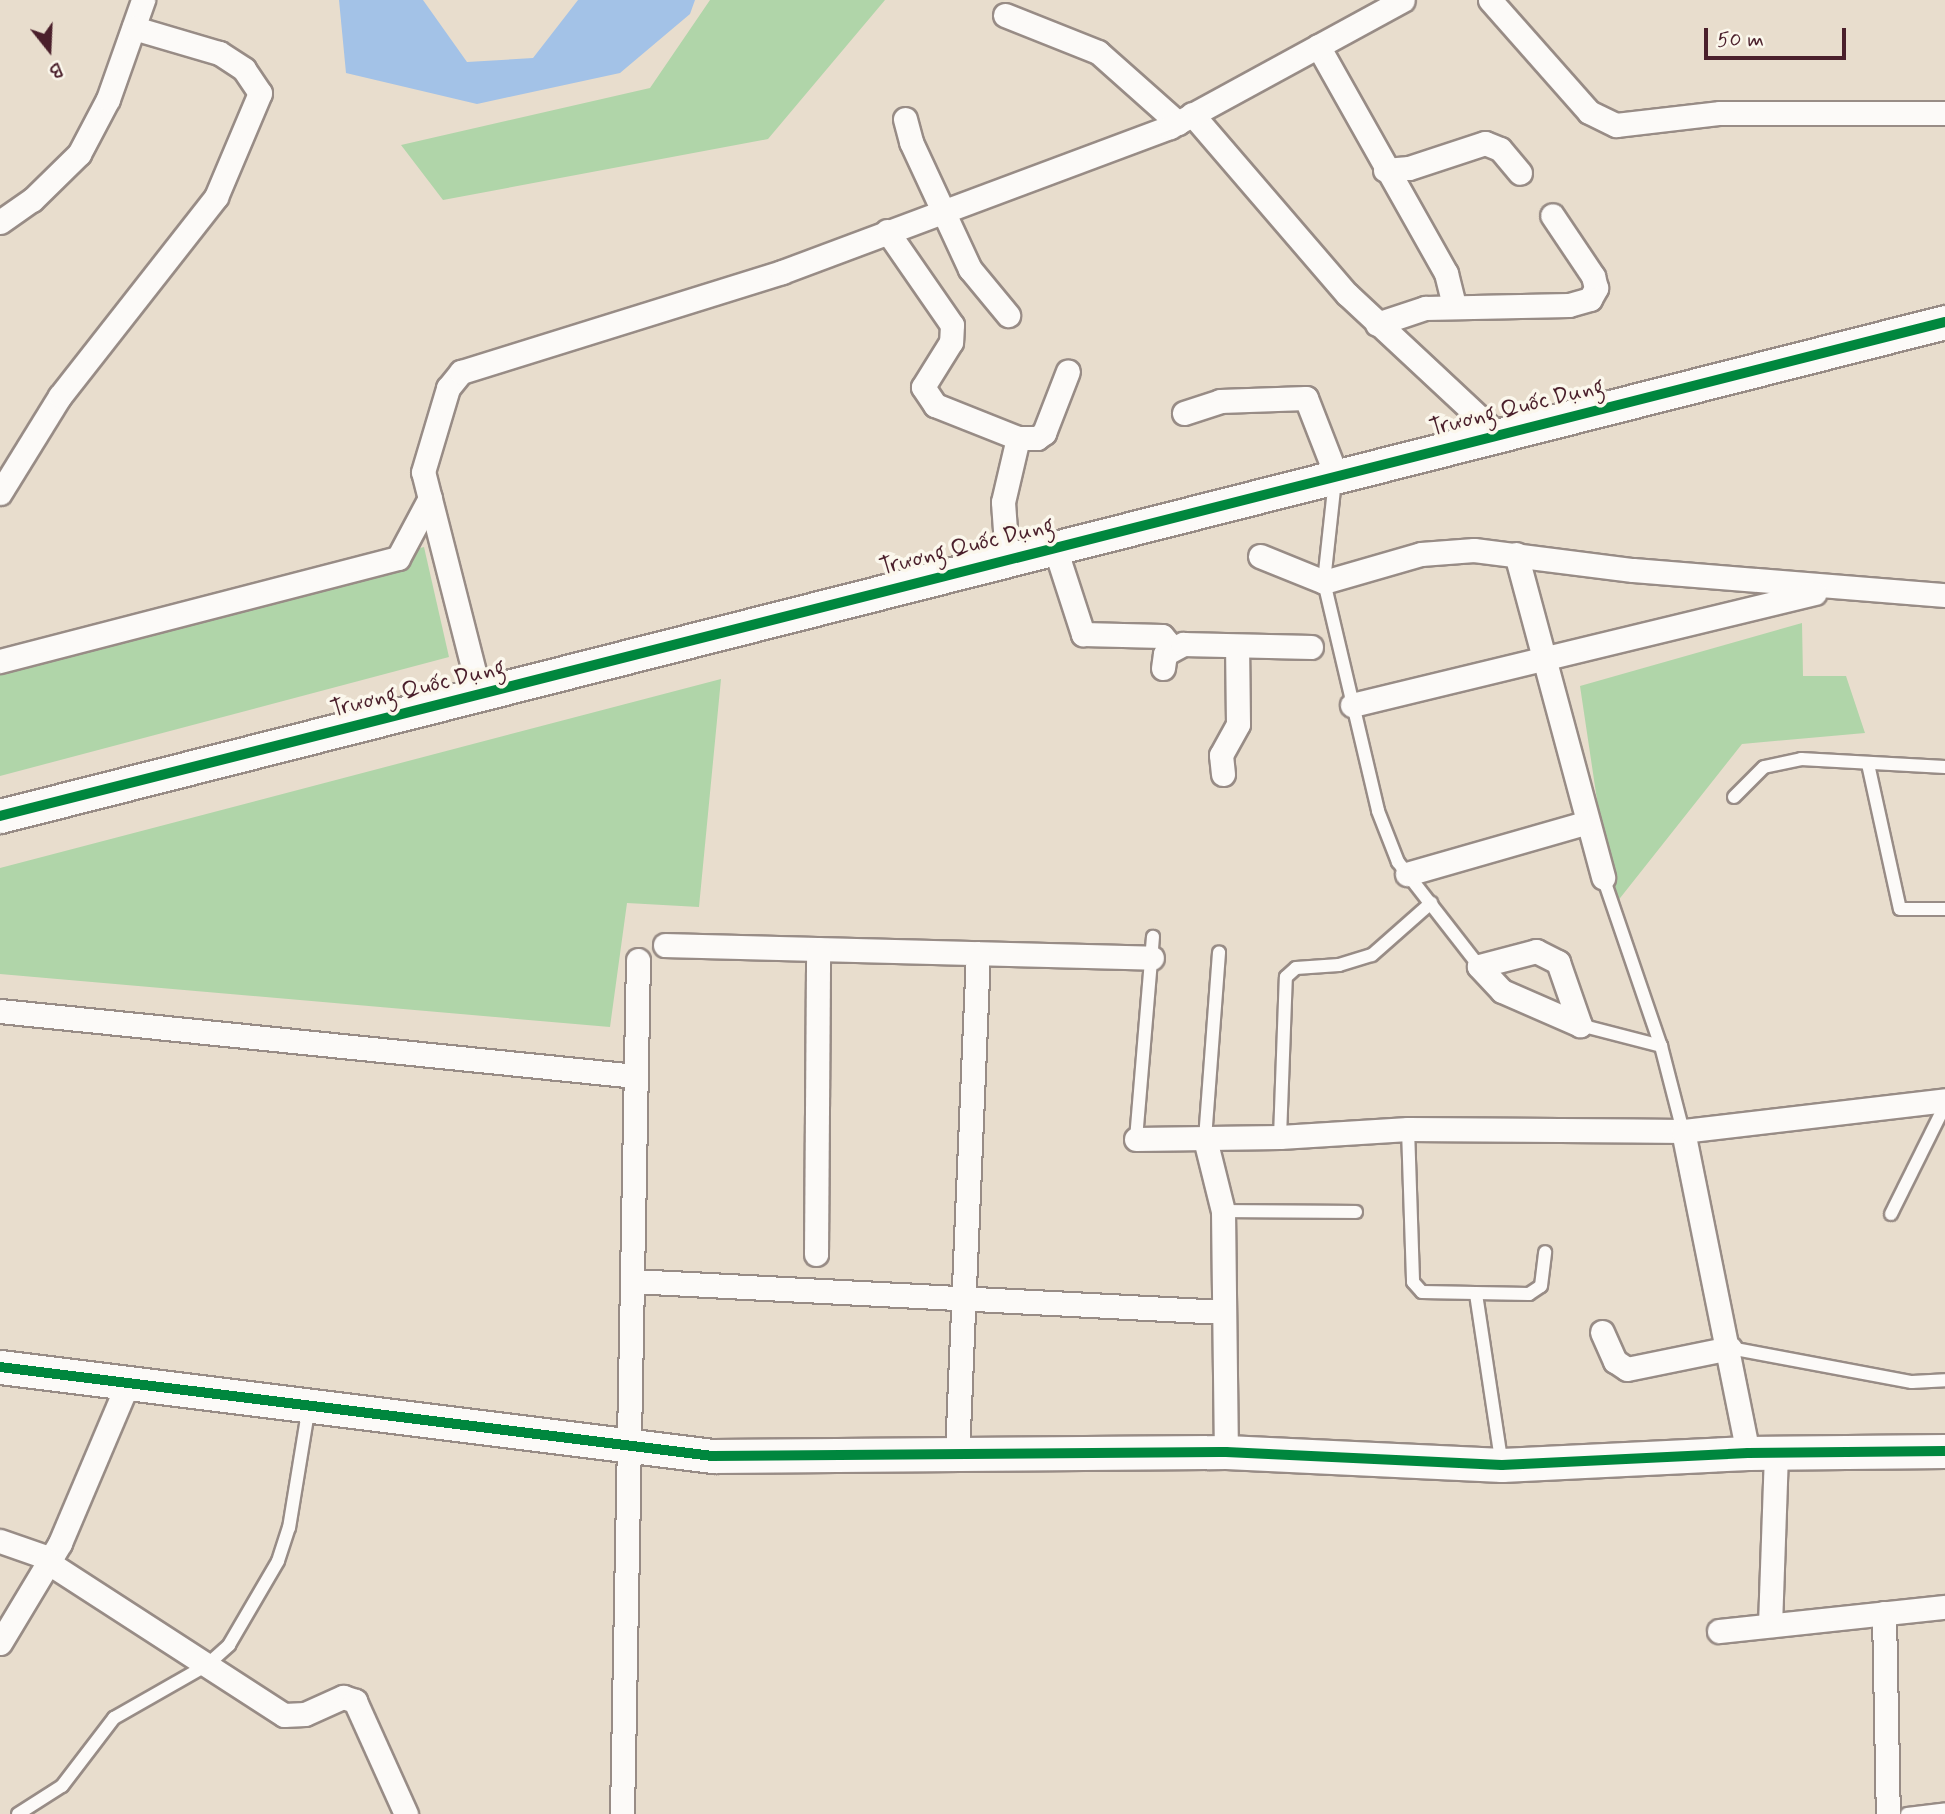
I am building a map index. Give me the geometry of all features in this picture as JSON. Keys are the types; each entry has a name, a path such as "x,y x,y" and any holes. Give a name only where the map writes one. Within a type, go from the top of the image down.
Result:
{"street":[{"path":"0,222 32,200 79,154 108,99 144,0"},
{"path":"480,695 423,472 449,388 461,372 782,272 1185,119 1403,0"},
{"path":"1490,0 1590,112 1616,125 1720,113 1945,113"},
{"path":"1005,15 1098,52 1185,119 1377,324 1497,434"},
{"path":"0,492 60,396 216,197 260,93 244,69 219,53 134,28"},
{"path":"1318,46 1385,170 1446,273 1454,305"},
{"path":"905,119 925,175 946,209 970,269 1008,315"},
{"path":"1385,170 1409,168 1485,143 1500,149 1520,173"},
{"path":"1377,324 1406,312 1454,305 1569,305 1590,299 1596,288 1593,276 1552,215"},
{"path":"887,231 953,325 951,342 924,382 927,399 1018,438 1030,440 1044,433 1068,371"},
{"name":"Trương Quốc Dụng","path":"0,816 480,695 1054,545 1945,322"},
{"path":"1184,414 1220,401 1306,398 1336,475"},
{"path":"1007,558 1003,502 1018,438"},
{"path":"0,661 398,558 430,498"},
{"path":"1054,545 1083,634 1162,636 1168,658 1183,644 1311,647"},
{"path":"1260,556 1324,582 1434,552 1516,554 1647,571 1945,595"},
{"path":"1516,554 1603,877"},
{"path":"1352,705 1842,586"},
{"path":"1223,774 1221,755 1238,724 1237,646"},
{"path":"1407,874 1588,822"},
{"path":"665,945 978,953 1152,948"},
{"path":"817,1254 818,949"},
{"path":"1536,951 1551,955 1562,969 1580,1025 1502,992 1479,966 1536,951"},
{"path":"957,1454 966,1298 978,953"},
{"path":"622,1814 638,960"},
{"path":"0,1011 636,1076"},
{"path":"1136,1139 1280,1138 1408,1129 1683,1131 1945,1102"},
{"path":"1683,1131 1730,1348 1762,1454 1770,1625"},
{"path":"1205,1139 1223,1211 1226,1452"},
{"path":"632,1280 1224,1312"},
{"path":"1602,1332 1615,1361 1626,1368 1730,1348"},
{"path":"0,1367 712,1455 1226,1452 1502,1465 1762,1454 1945,1451"},
{"path":"0,1643 50,1561 128,1383"},
{"path":"0,1542 50,1561 284,1715 304,1714 342,1697 355,1701 406,1814"},
{"path":"1719,1631 1945,1607"},
{"path":"1884,1613 1888,1814"}],"lane":[{"path":"1336,475 1324,582 1378,811 1393,854 1479,966"},
{"path":"1311,647 1337,644"},
{"path":"1734,797 1763,767 1801,759 1945,767"},
{"path":"1868,764 1900,908 1945,909"},
{"path":"1603,877 1661,1046 1683,1131"},
{"path":"1280,1138 1286,977 1296,968 1339,965 1372,955 1431,903"},
{"path":"1136,1139 1152,948"},
{"path":"1205,1139 1219,953"},
{"path":"1580,1025 1661,1046"},
{"path":"1891,1214 1945,1102"},
{"path":"1408,1129 1413,1282 1422,1292 1529,1294 1541,1286 1545,1252"},
{"path":"1223,1211 1356,1212"},
{"path":"1476,1294 1502,1465"},
{"path":"1730,1348 1912,1382 1945,1380"},
{"path":"18,1814 62,1786 114,1718 207,1665 229,1645 278,1561 289,1528 310,1405"},
{"path":"1907,1814 1945,1809"}],"green space":[{"path":"710,0 885,0 768,139 443,200 401,145 650,88"},
{"path":"424,547 449,657 0,776 0,656"},
{"path":"1802,623 1803,676 1846,676 1865,733 1742,744 1613,907 1580,686"},
{"path":"721,679 699,907 627,903 610,1027 0,974 0,868"}],"water":[{"path":"339,0 423,0 467,62 533,58 578,0 695,0 690,14 620,73 477,104 346,73"}],"cycle path":[{"path":"0,816 1945,322"},
{"path":"0,1367 713,1456 1226,1452 1502,1465 1748,1453 1945,1451"}]}
